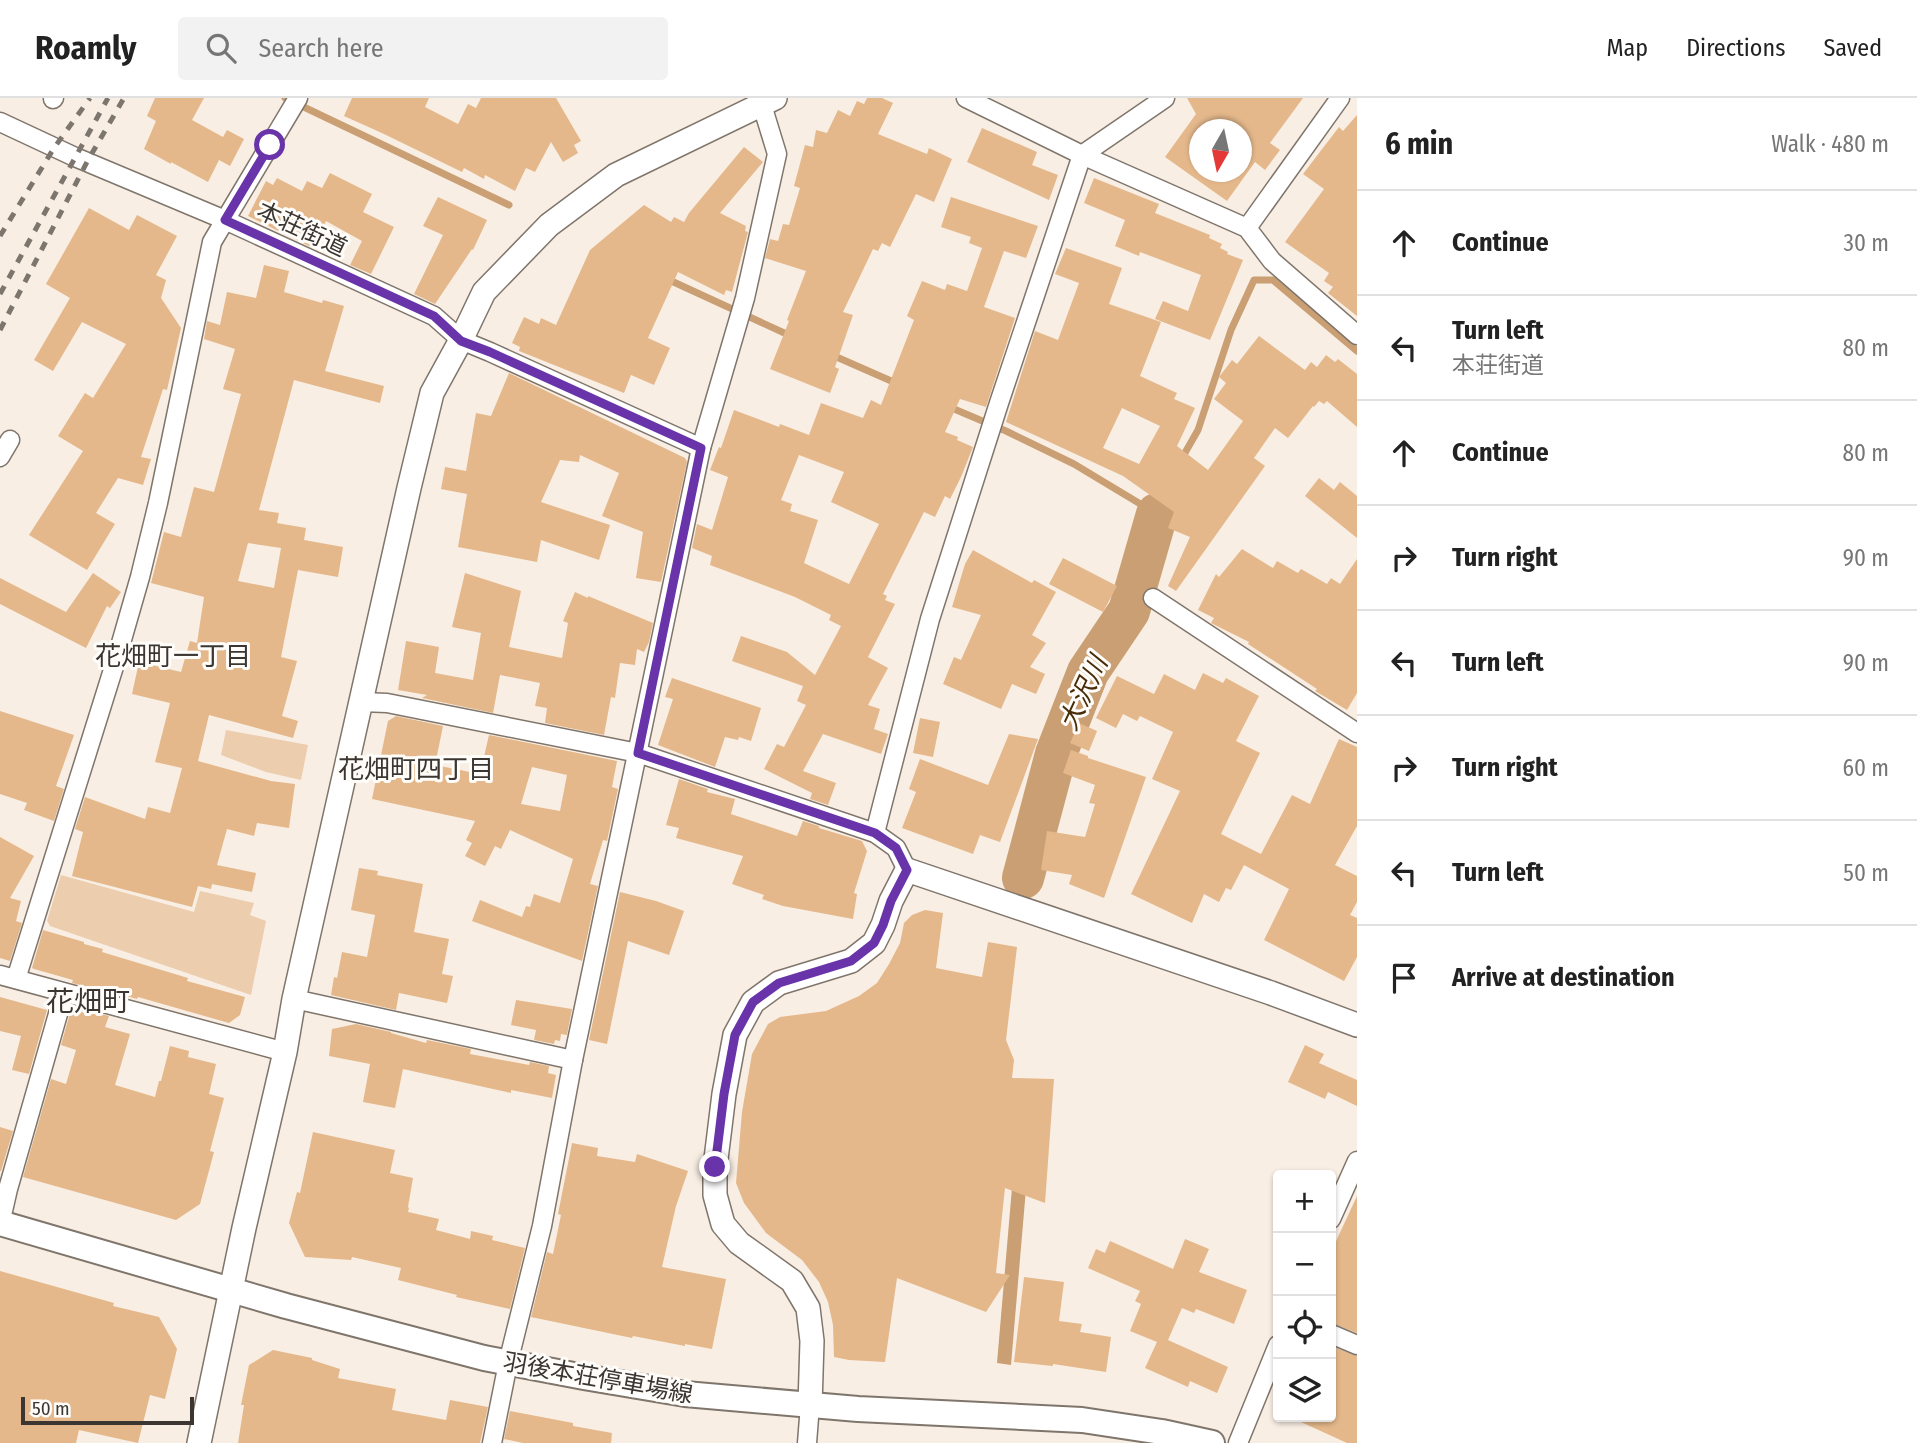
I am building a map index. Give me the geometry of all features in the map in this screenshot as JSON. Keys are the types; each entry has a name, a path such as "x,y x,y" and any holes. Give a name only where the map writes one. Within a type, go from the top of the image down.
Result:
{"main road":[{"name":"羽後本荘停車場線","path":"0,1223 286,1306 508,1363 685,1394 810,1405 1082,1420 1162,1432 1212,1443"}],"street":[{"path":"285,1052 8,977 117,657 140,577 212,242 298,98"},
{"path":"966,98 1082,155 1247,228 1272,261 1357,335"},
{"path":"875,833 930,619 1082,155 1165,98"},
{"path":"1247,228 1340,98"},
{"path":"200,1443 231,1289 285,1052 294,999 432,393 484,292 549,225 616,175 768,101 777,154 745,298 701,448 573,1060 542,1226 508,1363 492,1443"},
{"name":"本荘街道","path":"0,122 68,154 225,220 434,316 461,341"},
{"path":"461,341 701,448"},
{"path":"0,457 10,440"},
{"path":"1153,598 1357,733"},
{"path":"360,702 387,703 638,753 875,833 896,848 907,870 1271,993 1357,1025"},
{"path":"807,1443 812,1341 808,1308 792,1281 739,1243 723,1224 715,1195 715,1167 724,1094 735,1035 753,1002 779,983 851,961 874,943 907,870"},
{"path":"0,1223 64,993"},
{"path":"294,999 573,1060"},
{"path":"1336,1208 1357,1160"},
{"path":"1336,1336 1357,1345"},
{"path":"1238,1443 1273,1357"}],"shaded area":[{"path":"226,730 308,745 301,780 266,772 221,755"},
{"path":"61,875 194,912 200,891 254,903 250,915 266,921 251,995 50,926 47,921"},
{"path":"1013,1176 1027,1177 1011,1365 997,1363"}],"building":[{"path":"155,98 204,98 192,120 223,137 227,130 244,139 230,166 219,160 208,182 144,149 156,121 147,116"},
{"path":"352,98 429,98 425,107 458,124 468,104 476,108 481,98 556,98 581,141 574,145 578,153 563,162 551,142 535,172 526,168 515,191 485,175 484,179 464,168 462,172 344,116"},
{"path":"867,98 882,98 893,103 878,134 927,154 929,148 952,159 934,202 916,194 890,247 882,243 878,251 873,249 843,312 853,315 835,367 839,369 830,393 770,369 806,271 765,258 770,239 778,241 783,224 789,225 800,188 794,186 805,145 813,147 816,130 827,133 838,110 850,116 857,101 864,104"},
{"path":"1187,98 1303,98 1270,143 1280,150 1265,170 1255,162 1252,166 1252,119 1192,119 1196,114"},
{"path":"1357,115 1357,316 1328,293 1333,287 1324,281 1329,273 1285,242 1324,189 1303,174 1339,127 1343,131"},
{"path":"1189,124 1189,174 1165,157"},
{"path":"982,128 1037,152 1032,165 1058,175 1049,200 967,162"},
{"path":"744,147 763,162 720,213 746,226 745,231 748,232 732,292 726,290 724,295 678,272 648,338 670,348 654,385 631,375 624,393 519,351 520,347 512,343 524,317 539,324 541,318 556,325 590,250 644,205 671,222 674,217 684,222"},
{"path":"330,173 372,194 363,212 394,227 371,274 350,265 362,241 326,221 313,248 248,216 266,181 273,185 277,178 302,191 307,181 322,188"},
{"path":"1094,178 1159,204 1155,213 1210,235 1209,238 1222,244 1220,248 1228,252 1227,254 1243,260 1210,340 1155,319 1163,301 1188,311 1201,275 1140,252 1139,256 1115,246 1125,220 1084,203"},
{"path":"1200,182 1241,182 1227,201"},
{"path":"438,197 487,220 473,250 435,304 414,294 443,235 423,226"},
{"path":"951,197 1038,226 1026,258 1004,251 984,307 1015,318 986,407 960,399 945,432 973,447 961,477 950,499 945,496 935,517 924,512 883,594 887,596 885,600 895,604 868,657 888,668 868,705 880,709 874,729 888,734 881,754 823,734 803,771 836,783 828,805 810,799 812,793 764,769 777,744 784,747 806,705 797,701 803,686 732,661 741,636 787,652 815,675 841,626 829,620 831,615 795,597 710,565 712,556 692,548 697,524 712,530 728,477 710,470 734,410 809,435 821,403 863,418 871,400 881,405 914,320 907,316 922,281 945,290 947,284 967,291 982,248 969,243 971,237 941,227","holes":["799,455 844,472 831,502 879,524 849,584 804,563 818,520 790,511 792,504 781,500"]},
{"path":"89,208 129,230 137,215 177,236 156,275 166,280 161,298 181,328 167,390 163,389 141,457 151,459 143,485 118,478 96,513 115,524 87,570 29,535 83,451 58,436 85,393 93,398 126,344 82,322 53,371 34,360 70,298 46,284"},
{"path":"1066,248 1122,268 1109,304 1161,322 1140,376 1177,393 1174,399 1195,408 1177,446 1208,470 1243,421 1214,399 1226,383 1219,377 1232,360 1237,364 1259,336 1305,370 1311,362 1317,367 1326,355 1335,362 1338,359 1357,374 1357,427 1327,401 1324,404 1319,401 1288,438 1275,428 1254,458 1265,466 1176,591 1168,586 1190,537 1168,528 1174,512 1123,476 1006,422 1035,331 1058,340 1079,283 1055,274","holes":["1122,408 1160,426 1139,464 1103,448"]},
{"path":"264,265 289,271 284,292 344,306 325,371 384,386 380,403 294,380 259,510 279,513 277,523 306,528 304,540 343,547 338,577 298,570 281,657 297,661 282,716 298,721 293,738 209,715 198,761 271,781 295,784 289,828 257,823 254,836 227,829 217,865 256,873 252,892 212,884 211,889 198,886 192,907 72,876 83,832 75,829 85,797 145,819 148,807 170,813 182,768 155,762 170,703 132,694 139,662 181,672 190,641 197,643 204,597 151,583 164,532 181,537 194,487 214,492 241,394 223,389 235,349 204,339 207,321 220,325 227,292 256,298","holes":["248,543 281,548 274,588 238,581"]},
{"path":"509,373 685,458 687,462 661,582 636,578 643,532 602,516 619,473 580,455 579,462 560,460 541,502 610,525 599,560 541,540 537,562 458,547 467,494 441,489 445,467 466,471 476,413 491,416"},
{"path":"1319,478 1334,490 1340,482 1357,496 1357,538 1305,496"},
{"path":"1242,549 1273,568 1277,561 1298,573 1301,569 1327,584 1331,578 1340,584 1357,559 1357,693 1347,710 1315,691 1317,689 1248,644 1249,642 1211,623 1214,618 1198,610 1216,574 1219,577"},
{"path":"973,550 1032,583 1034,580 1056,592 1032,635 1046,643 1030,667 1045,674 1036,694 1012,684 1001,709 943,684 954,657 961,660 981,615 952,607 965,564"},
{"path":"1063,558 1117,586 1103,612 1049,584"},
{"path":"93,573 121,592 110,608 107,606 86,648 0,604 0,578 66,612"},
{"path":"465,573 521,591 509,647 562,658 568,623 563,621 575,592 653,623 644,652 637,649 635,665 620,663 615,698 611,697 604,735 545,723 547,708 535,706 540,683 500,675 493,713 422,698 427,695 398,690 406,641 439,647 435,673 473,680 481,633 452,627"},
{"path":"1203,673 1223,683 1226,678 1259,696 1236,741 1260,753 1221,834 1261,854 1292,795 1310,804 1339,739 1357,747 1357,826 1335,865 1357,876 1357,902 1350,915 1357,918 1357,957 1344,981 1264,940 1289,889 1244,865 1231,890 1226,888 1219,902 1204,894 1192,923 1131,894 1180,791 1152,779 1173,732 1140,716 1137,721 1123,714 1116,728 1096,718 1117,676 1154,694 1164,674 1195,690"},
{"path":"672,678 761,708 751,741 739,737 738,740 725,737 715,767 658,745 673,699 665,697"},
{"path":"0,711 74,735 56,786 64,789 54,821 24,810 27,803 0,794"},
{"path":"396,716 443,726 435,765 480,774 489,735 617,761 612,787 618,789 607,841 603,840 590,884 598,886 582,961 472,921 480,900 522,917 526,906 530,907 534,894 560,903 573,859 510,830 501,849 495,846 485,866 465,856 472,843 466,840 475,821 372,799 388,721","holes":["532,767 567,775 560,811 521,804"]},
{"path":"920,718 940,722 933,757 913,753"},
{"path":"1079,723 1097,731 1089,751 1070,743"},
{"path":"1009,734 1038,739 1000,842 980,835 973,854 902,828 916,792 909,789 920,759 988,785"},
{"path":"1071,750 1146,777 1104,898 1069,884 1072,875 1041,870 1047,831 1085,837 1095,804 1089,803 1095,785 1063,773"},
{"path":"679,779 708,789 707,792 735,799 731,814 797,836 803,821 862,841 867,851 854,893 857,894 853,919 783,906 762,899 764,895 732,884 743,856 676,838 679,828 666,825"},
{"path":"0,837 34,856 10,898 21,901 16,921 22,923 10,961 0,958"},
{"path":"359,868 378,871 377,875 423,884 414,932 449,939 442,974 453,976 447,1003 399,993 396,1010 331,995 342,952 367,957 375,915 351,910"},
{"path":"620,892 684,911 669,955 628,941 607,1044 589,1040"},
{"path":"925,910 943,913 936,968 982,977 988,942 1017,947 1006,1040 1014,1060 1012,1078 1054,1079 1045,1203 1005,1188 996,1273 1010,1275 986,1312 897,1278 885,1362 849,1360 834,1357 833,1325 828,1302 819,1282 802,1260 766,1233 744,1203 736,1183 742,1112 752,1054 768,1024 780,1017 826,1011 859,996 877,983 900,943 904,923 912,915"},
{"path":"43,930 103,949 102,952 188,978 187,981 245,997 240,1015 229,1023 138,997 137,999 72,983 73,980 34,969 32,968"},
{"path":"0,997 47,1010 29,1074 12,1070 21,1036 0,1031"},
{"path":"516,1000 572,1009 567,1035 561,1034 560,1041 555,1040 554,1044 534,1040 536,1030 511,1025"},
{"path":"72,1006 109,1016 105,1027 130,1034 115,1085 155,1097 170,1046 189,1051 188,1057 216,1064 209,1094 224,1098 210,1151 214,1152 200,1204 176,1220 23,1177 51,1079 66,1084 76,1050 61,1045"},
{"path":"356,1024 426,1043 427,1040 471,1049 470,1054 549,1066 548,1073 556,1075 552,1098 511,1090 511,1093 403,1069 395,1108 363,1102 370,1064 329,1056 332,1029"},
{"path":"1305,1045 1324,1054 1319,1063 1357,1080 1357,1106 1328,1092 1325,1099 1288,1082"},
{"path":"0,1127 13,1131 1,1171 0,1171"},
{"path":"313,1132 395,1150 390,1173 413,1178 408,1212 439,1219 436,1230 470,1239 471,1231 493,1236 492,1240 525,1248 510,1309 398,1280 401,1268 352,1257 351,1260 305,1257 289,1223 297,1192 300,1193"},
{"path":"572,1143 598,1148 597,1156 635,1162 637,1154 688,1171 676,1206 662,1267 726,1279 712,1349 633,1336 632,1338 531,1317 547,1252 553,1254"},
{"path":"1357,1196 1357,1333 1336,1325 1336,1241"},
{"path":"1185,1239 1209,1249 1199,1272 1247,1290 1234,1324 1196,1309 1194,1313 1182,1308 1168,1340 1228,1367 1217,1393 1190,1381 1188,1387 1145,1368 1157,1342 1130,1331 1141,1304 1135,1301 1140,1291 1088,1268 1096,1249 1105,1253 1110,1241 1173,1269"},
{"path":"0,1271 114,1303 113,1306 159,1317 177,1349 165,1399 150,1395 138,1443 79,1430 76,1443 0,1443"},
{"path":"1024,1277 1064,1282 1059,1321 1082,1324 1080,1332 1111,1337 1106,1372 1053,1364 1014,1362"},
{"path":"1336,1348 1357,1356 1357,1443 1347,1443 1301,1422 1336,1422"},
{"path":"273,1350 312,1358 340,1369 338,1378 396,1389 392,1410 446,1420 450,1400 488,1407 480,1443 238,1443 244,1405 241,1405 249,1365"},
{"path":"510,1411 612,1433 611,1443 523,1443 504,1439"}],"waterway":[{"path":"285,98 509,205"},
{"path":"667,279 793,337"},
{"path":"1182,458 1198,430 1231,330 1254,280 1273,280 1357,351"},
{"path":"832,355 898,384"},
{"path":"947,406 1074,464 1157,514 1163,497"},
{"name":"大沢川","path":"1023,878 1056,754 1088,672 1129,611 1157,514"}],"railway":[{"path":"0,236 54,148 90,98"},
{"path":"0,294 108,98"},
{"path":"0,330 87,162 124,98"}],"district":[{"name":"花畑町一丁目","path":"173,656"},
{"name":"花畑町四丁目","path":"416,769"},
{"name":"花畑町","path":"88,1001"}],"route":[{"path":"270,145 225,220 434,316 461,341 701,448 638,753 875,833 896,848 907,870 874,943 851,961 779,983 753,1002 735,1035 715,1167"}]}
